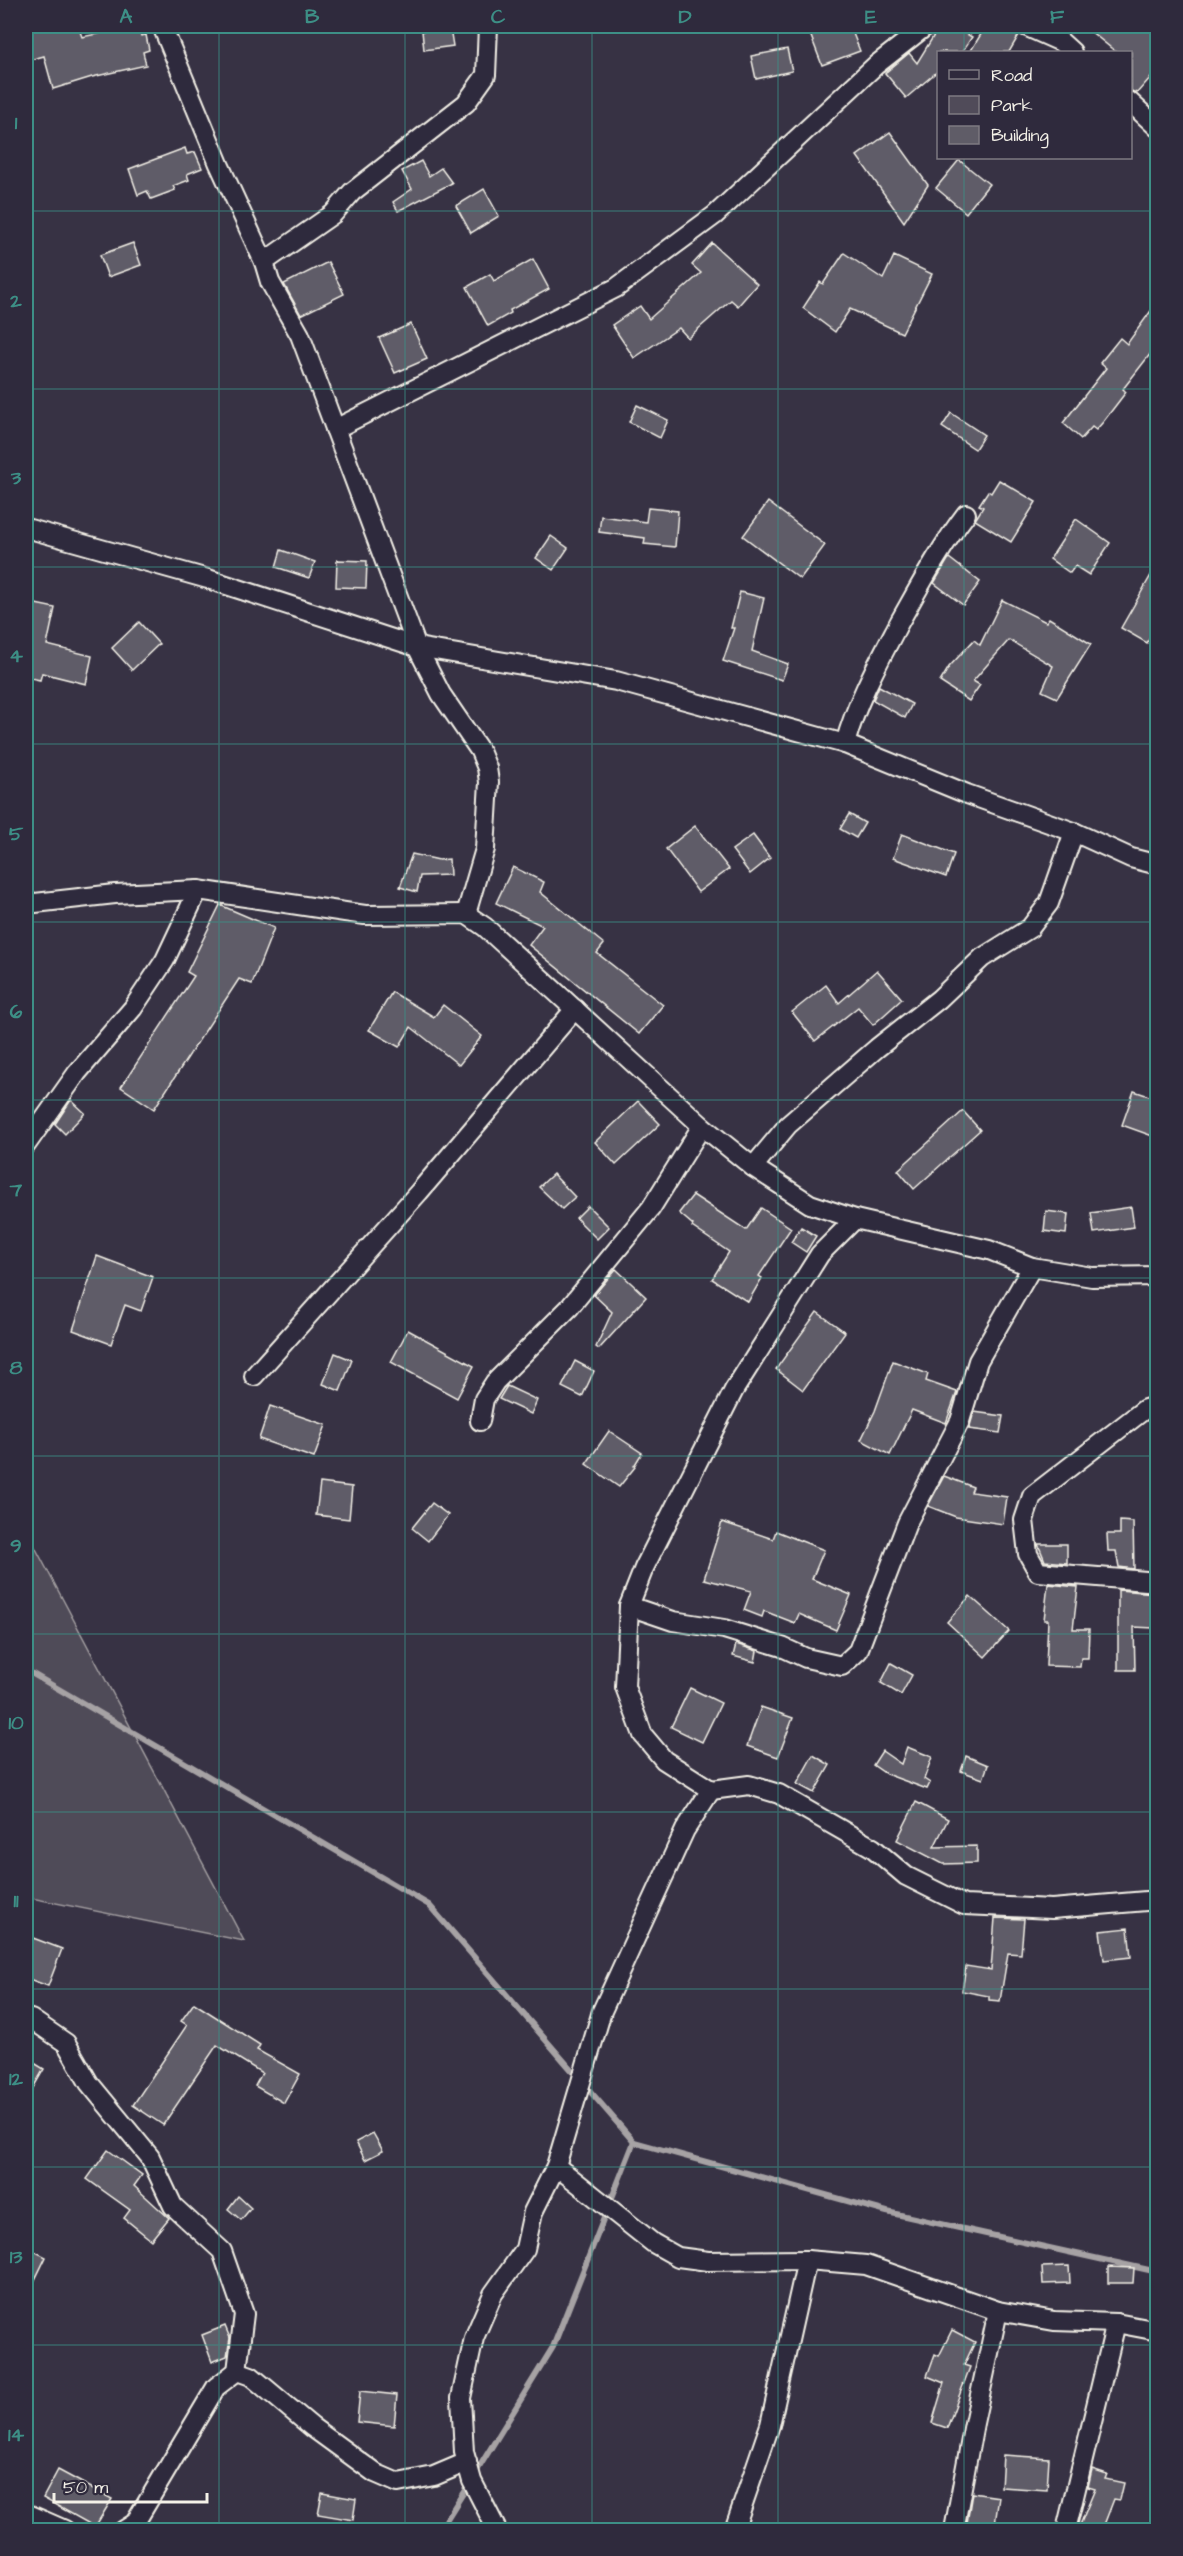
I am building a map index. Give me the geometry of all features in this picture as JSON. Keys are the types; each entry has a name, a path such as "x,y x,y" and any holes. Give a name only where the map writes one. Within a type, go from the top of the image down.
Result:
{"street":[{"path":"162,26 215,154 264,262 270,282 300,335 417,647 441,694 480,751 487,768 489,782 485,849 466,914"},
{"path":"264,262 333,214 352,192 465,103 486,75 488,26"},
{"path":"335,429 616,288 715,215 876,65 926,26"},
{"path":"1038,28 1071,51"},
{"path":"1132,103 1158,128"},
{"path":"845,744 850,724 869,678 940,548 966,514"},
{"path":"26,528 208,579 417,647 616,681 845,744 967,794 1074,832 1131,858 1158,865"},
{"path":"753,1167 788,1125 877,1048 939,999 982,958 1030,928 1049,903 1074,832"},
{"path":"26,1145 76,1073 133,1008 165,960 198,890"},
{"path":"26,904 115,894 198,890 365,915 466,914 485,927 702,1126 753,1167 810,1204 855,1219 989,1250 1032,1267 1092,1277 1158,1276"},
{"path":"254,1376 419,1192 575,1009"},
{"path":"480,1421 484,1400 495,1382 569,1308 651,1208 702,1126"},
{"path":"855,1219 820,1254 734,1390 644,1568 629,1606 624,1687 643,1735 664,1760 711,1790 749,1785 779,1794 873,1848 906,1876 964,1905 1052,1909 1158,1900"},
{"path":"629,1606 673,1622 724,1629 782,1647 806,1659 842,1666 858,1651 907,1522 960,1421 978,1361 1032,1267"},
{"path":"1158,1405 1145,1409 1032,1496 1024,1520 1028,1554 1038,1572 1158,1581"},
{"path":"497,2530 472,2481 464,2452 461,2398 474,2338 494,2294 525,2249 533,2212 556,2166 602,2012 685,1830 711,1790"},
{"path":"26,2018 31,2019 66,2043 89,2083 150,2157 173,2206 222,2251 244,2313 237,2371 216,2387 135,2523 124,2530"},
{"path":"556,2166 653,2243 678,2257 708,2261 807,2260 866,2265 998,2310 1054,2320 1116,2323 1158,2331"},
{"path":"734,2530 770,2425 807,2260"},
{"path":"954,2530 998,2310"},
{"path":"1066,2530 1116,2323"},
{"path":"237,2371 251,2376 312,2427 382,2476 398,2482 434,2476 467,2462"},
{"path":"26,2513 64,2530"}],"green space":[{"path":"26,1530 244,1941 26,1897"}],"building":[{"path":"26,26 78,26 82,37 138,26 141,36 146,35 149,50 143,52 146,65 92,77 53,89 44,56 26,61"},
{"path":"807,26 850,26 860,51 822,65"},
{"path":"952,26 972,37 963,51 937,51 937,72 906,98 885,73 909,53 917,63 939,27"},
{"path":"986,26 1007,26 1019,35 1010,51 971,51"},
{"path":"1084,26 1158,26 1158,69 1137,93 1132,91 1132,51 1115,51"},
{"path":"450,28 453,46 424,50 422,31"},
{"path":"787,49 792,71 756,79 751,56"},
{"path":"890,132 928,185 904,222 857,156"},
{"path":"185,148 187,154 195,152 202,168 187,174 189,180 173,186 175,190 151,199 147,191 138,195 129,169"},
{"path":"959,160 989,184 966,213 936,188"},
{"path":"421,161 429,176 441,168 452,183 398,211 393,202 412,189 402,171"},
{"path":"484,189 499,216 471,233 456,206"},
{"path":"133,243 141,265 108,277 100,255"},
{"path":"712,243 757,284 738,306 731,300 688,338 679,328 634,358 612,325 640,306 649,319 701,273 692,265"},
{"path":"844,253 883,279 894,256 932,274 902,333 850,309 835,332 803,308 820,282 823,284"},
{"path":"533,259 549,289 510,310 511,313 488,326 467,287 490,274 494,281"},
{"path":"328,262 344,294 301,315 284,284"},
{"path":"1158,301 1158,358 1151,353 1123,389 1126,392 1103,422 1096,430 1092,427 1081,439 1063,423 1106,368 1100,363 1120,338 1127,344"},
{"path":"411,324 427,359 395,373 379,338"},
{"path":"637,405 668,420 660,438 629,422"},
{"path":"951,413 984,435 975,449 942,427"},
{"path":"999,480 1036,502 1011,542 975,520 983,507 979,505 988,491 991,493"},
{"path":"768,502 825,545 800,579 743,536"},
{"path":"648,508 678,511 675,547 644,544 645,538 599,532 601,516 646,522"},
{"path":"1076,519 1110,543 1089,575 1075,566 1070,573 1050,559"},
{"path":"551,536 568,548 553,570 536,558"},
{"path":"281,550 315,562 309,578 276,567"},
{"path":"949,558 980,582 963,605 934,583"},
{"path":"337,560 367,561 366,588 336,587"},
{"path":"1158,563 1158,623 1147,643 1121,628"},
{"path":"740,592 764,598 752,651 788,664 782,680 723,661 734,628 731,628"},
{"path":"1002,600 1046,622 1049,618 1091,644 1057,698 1042,691 1053,666 1009,640 973,681 980,685 969,701 940,682 949,667 974,640 980,645"},
{"path":"26,602 55,608 47,645 92,656 86,684 42,673 40,680 26,677"},
{"path":"139,622 159,644 132,670 112,648"},
{"path":"879,686 912,704 905,718 873,700"},
{"path":"849,814 865,823 856,838 840,829"},
{"path":"695,826 729,869 698,892 666,849"},
{"path":"902,834 954,854 946,877 893,858"},
{"path":"753,835 770,858 750,874 732,850"},
{"path":"412,854 439,860 449,859 450,875 420,876 417,892 400,887"},
{"path":"513,867 544,882 540,892 604,944 597,953 663,1005 639,1034 529,945 543,926 496,903"},
{"path":"220,905 274,928 252,984 239,979 154,1109 121,1087 194,976 187,972"},
{"path":"877,970 902,999 873,1025 858,1007 815,1041 792,1012 826,985 839,1003"},
{"path":"392,992 434,1017 443,1005 482,1036 459,1065 411,1027 399,1047 369,1030"},
{"path":"1134,1091 1158,1099 1158,1138 1122,1125"},
{"path":"71,1100 85,1113 65,1134 55,1124"},
{"path":"638,1101 660,1124 616,1165 595,1142"},
{"path":"963,1111 980,1130 914,1189 898,1170"},
{"path":"553,1174 575,1197 562,1209 539,1187"},
{"path":"693,1195 746,1230 761,1208 791,1228 759,1276 762,1278 748,1302 712,1279 729,1252 692,1227 693,1225 679,1213"},
{"path":"588,1206 609,1227 597,1239 576,1218"},
{"path":"1131,1207 1134,1227 1094,1233 1091,1213"},
{"path":"1046,1211 1068,1214 1066,1234 1044,1231"},
{"path":"801,1227 816,1236 806,1252 791,1242"},
{"path":"97,1256 153,1277 141,1311 125,1305 111,1344 73,1330"},
{"path":"616,1269 646,1297 599,1349 596,1347 612,1312 594,1295"},
{"path":"817,1312 845,1332 803,1390 776,1369"},
{"path":"408,1330 474,1366 457,1398 391,1362"},
{"path":"335,1353 352,1360 340,1391 323,1384"},
{"path":"575,1361 594,1371 582,1397 562,1387"},
{"path":"893,1361 928,1374 926,1381 957,1392 946,1423 912,1410 890,1455 861,1440 875,1411"},
{"path":"507,1386 537,1400 531,1414 499,1399"},
{"path":"270,1406 326,1425 314,1458 259,1439"},
{"path":"974,1412 1003,1416 1000,1433 969,1429"},
{"path":"609,1431 642,1453 635,1467 619,1487 586,1464"},
{"path":"944,1476 973,1487 971,1492 1007,1497 1003,1524 956,1517 928,1506"},
{"path":"320,1483 352,1487 349,1519 316,1515"},
{"path":"432,1503 448,1515 428,1541 412,1528"},
{"path":"1120,1521 1133,1522 1134,1569 1119,1567 1116,1551 1108,1551 1107,1534 1120,1534"},
{"path":"722,1522 773,1539 776,1531 824,1550 812,1579 851,1595 836,1630 799,1614 795,1623 764,1611 762,1617 744,1610 751,1591 704,1579"},
{"path":"1038,1544 1067,1544 1067,1563 1045,1561"},
{"path":"1048,1584 1078,1587 1073,1629 1089,1629 1088,1658 1081,1658 1080,1667 1046,1666 1048,1620 1044,1620"},
{"path":"1118,1590 1155,1593 1154,1628 1134,1627 1135,1670 1118,1670"},
{"path":"970,1596 1009,1631 985,1657 947,1622"},
{"path":"736,1644 757,1651 755,1662 733,1656"},
{"path":"891,1663 912,1675 901,1695 881,1683"},
{"path":"690,1688 721,1703 702,1742 671,1727"},
{"path":"761,1707 793,1718 778,1757 747,1746"},
{"path":"907,1747 932,1757 924,1779 930,1783 927,1789 886,1774 873,1765 882,1751 901,1764"},
{"path":"813,1755 830,1765 814,1793 797,1784"},
{"path":"966,1756 988,1765 983,1779 961,1771"},
{"path":"916,1802 948,1819 934,1847 977,1846 977,1863 943,1864 897,1840"},
{"path":"995,1918 1024,1919 1021,1954 1008,1953 1000,2001 989,2000 989,1996 962,1991 966,1966 991,1970"},
{"path":"1128,1928 1131,1957 1104,1960 1100,1931"},
{"path":"33,1938 62,1949 48,1986 26,1978 26,1959"},
{"path":"194,2003 260,2045 257,2050 300,2074 284,2103 255,2086 262,2073 217,2045 163,2125 133,2105 187,2025 181,2021"},
{"path":"26,2058 44,2069 26,2100"},
{"path":"373,2133 383,2151 365,2160 356,2142"},
{"path":"108,2150 142,2175 134,2186 169,2218 151,2240 124,2218 130,2210 87,2179"},
{"path":"238,2196 251,2208 241,2220 228,2209"},
{"path":"26,2247 46,2257 26,2298"},
{"path":"1069,2266 1070,2283 1043,2284 1042,2267"},
{"path":"1108,2267 1134,2268 1133,2283 1108,2283"},
{"path":"225,2326 230,2338 227,2356 212,2362 202,2335"},
{"path":"952,2330 975,2342 964,2365 970,2367 947,2428 932,2423 944,2383 927,2376 935,2354 939,2356"},
{"path":"360,2391 397,2395 394,2426 357,2422"},
{"path":"1003,2455 1049,2458 1047,2490 1001,2487"},
{"path":"1092,2469 1107,2474 1105,2479 1124,2483 1120,2500 1114,2499 1102,2530 1078,2530 1095,2489 1088,2487"},
{"path":"58,2470 112,2499 95,2527 43,2498"},
{"path":"322,2493 356,2499 353,2520 318,2514"},
{"path":"972,2493 999,2497 994,2530 966,2529"}],"waterway":[{"path":"26,1670 429,1905 634,2142 887,2212 1158,2272"},
{"path":"475,2474 553,2347 634,2142"},
{"path":"440,2530 470,2482"}]}
